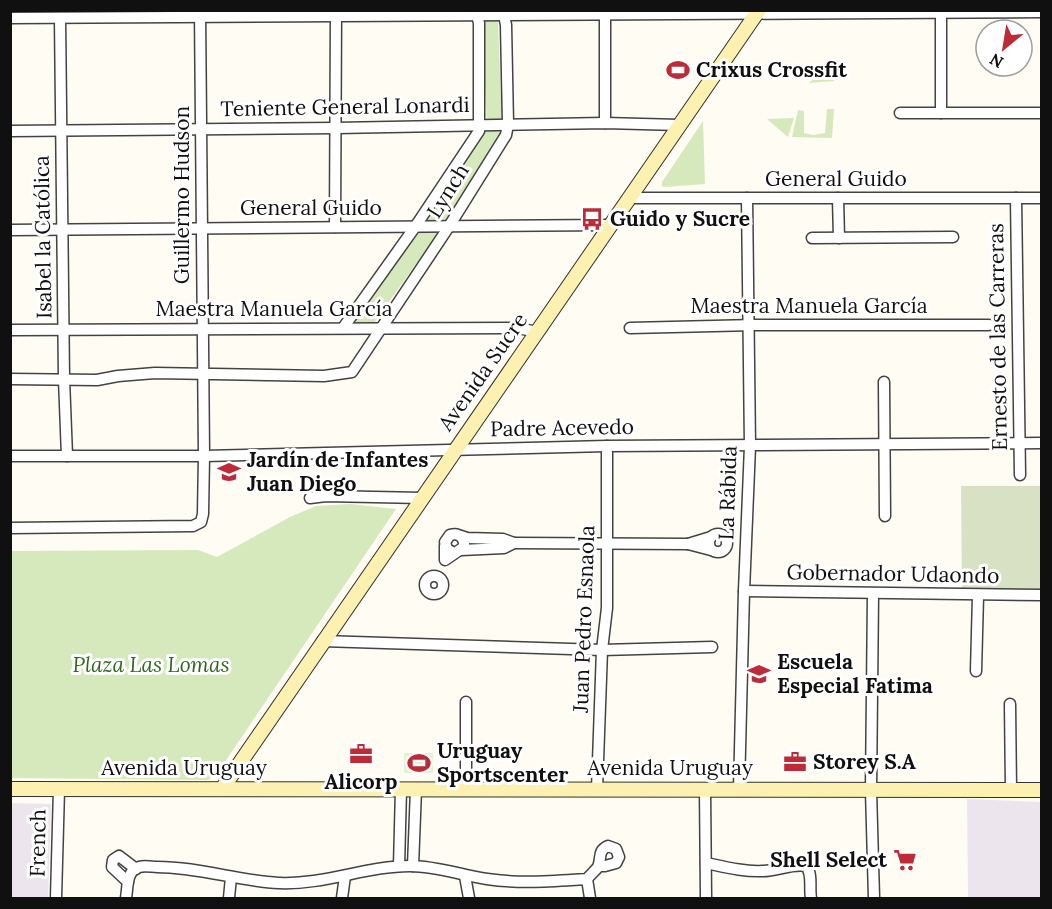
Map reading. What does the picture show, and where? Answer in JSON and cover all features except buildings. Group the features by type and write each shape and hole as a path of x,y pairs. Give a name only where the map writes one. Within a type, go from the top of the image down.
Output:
{"main road":[{"name":"Avenida Sucre","path":"222,789 758,12"},
{"name":"Avenida Uruguay","path":"10,789 1041,790"}],"street":[{"path":"941,11 941,113"},
{"name":"Lynch","path":"203,373 324,376 352,372 503,141 508,124 504,12"},
{"path":"10,18 60,18 78,14 200,13 1041,12"},
{"name":"Guillermo Hudson","path":"10,528 193,526 201,522 204,456 200,13"},
{"path":"335,227 336,13"},
{"name":"Lynch","path":"343,328 476,136 480,124 477,13"},
{"path":"605,14 605,123"},
{"name":"Isabel la Católica","path":"60,18 63,330 67,456"},
{"path":"900,113 1041,113"},
{"name":"Teniente General Lonardi","path":"10,131 336,128 480,124 679,125"},
{"name":"General Guido","path":"630,198 1041,198"},
{"name":"La Rábida","path":"740,789 750,446 747,198"},
{"path":"838,198 839,238"},
{"name":"Ernesto de las Carreras","path":"1016,198 1020,475"},
{"name":"General Guido","path":"10,230 611,225"},
{"path":"812,238 953,237"},
{"name":"Maestra Manuela García","path":"630,328 749,325 989,325"},
{"name":"Maestra Manuela García","path":"10,330 518,328 537,332"},
{"path":"10,380 97,380 154,373 203,373"},
{"path":"884,382 885,516"},
{"name":"Padre Acevedo","path":"10,456 204,456 608,446 1041,443"},
{"name":"Juan Pedro Esnaola","path":"597,789 602,650 607,608 608,446"},
{"path":"310,498 326,496 422,498"},
{"path":"446,562 445,542 450,535 458,534 467,538 503,539 514,543 688,544 721,552 726,548 727,541 720,534 688,544"},
{"path":"446,562 464,543 461,536"},
{"path":"711,537 709,544 711,550"},
{"path":"446,562 504,548 514,543"},
{"name":"Gobernador Udaondo","path":"744,591 978,596 1041,595"},
{"path":"873,594 871,790 874,898"},
{"path":"976,671 978,596"},
{"path":"322,641 602,650 712,647"},
{"path":"466,702 466,789"},
{"path":"1010,704 1011,790"},
{"name":"French","path":"56,898 59,789"},
{"path":"399,866 401,789"},
{"path":"413,866 416,789"},
{"path":"705,789 706,898"},
{"path":"128,882 112,867 113,860 119,856 136,869"},
{"path":"706,863 732,869 764,871 795,865 806,866 811,874 810,898"},
{"path":"126,898 132,871 141,867 202,870 252,881 282,883 345,876 367,870 413,866 520,883 587,879 599,866"},
{"path":"342,898 345,876"},
{"path":"465,876 469,898"},
{"path":"229,898 231,877"},
{"path":"587,879 590,898"}],"shaded area":[{"path":"967,799 1041,802 1041,898 968,898"},
{"path":"11,803 51,804 48,898 11,898"}],"green space":[{"path":"495,11 498,21 502,129 445,223 374,323 351,325 487,126 482,21"},
{"path":"830,64 838,65 834,81 809,83"},
{"path":"827,109 834,109 832,138 792,137 798,110 804,111 804,133 813,135 825,133"},
{"path":"794,118 788,137 767,119"},
{"path":"703,121 705,184 662,186 662,182"},
{"path":"961,486 1041,486 1041,591 962,591"},
{"name":"Plaza Las Lomas","path":"350,504 396,509 216,775 208,780 11,778 11,551 198,550 217,557 290,517 316,506"},
{"name":"Uruguay Sportscenter","path":"404,753 433,753 433,773 404,773"}],"place":[{"name":"Crixus Crossfit","path":"678,70"},
{"name":"Guido y Sucre","path":"592,219"},
{"name":"Jardín de Infantes Juan Diego","path":"229,472"},
{"name":"Escuela Especial Fatima","path":"759,674"},
{"name":"Alicorp","path":"361,754"},
{"name":"Storey S.A","path":"795,762"},
{"name":"Uruguay Sportscenter","path":"419,763"},
{"name":"Shell Select","path":"905,860"}]}
